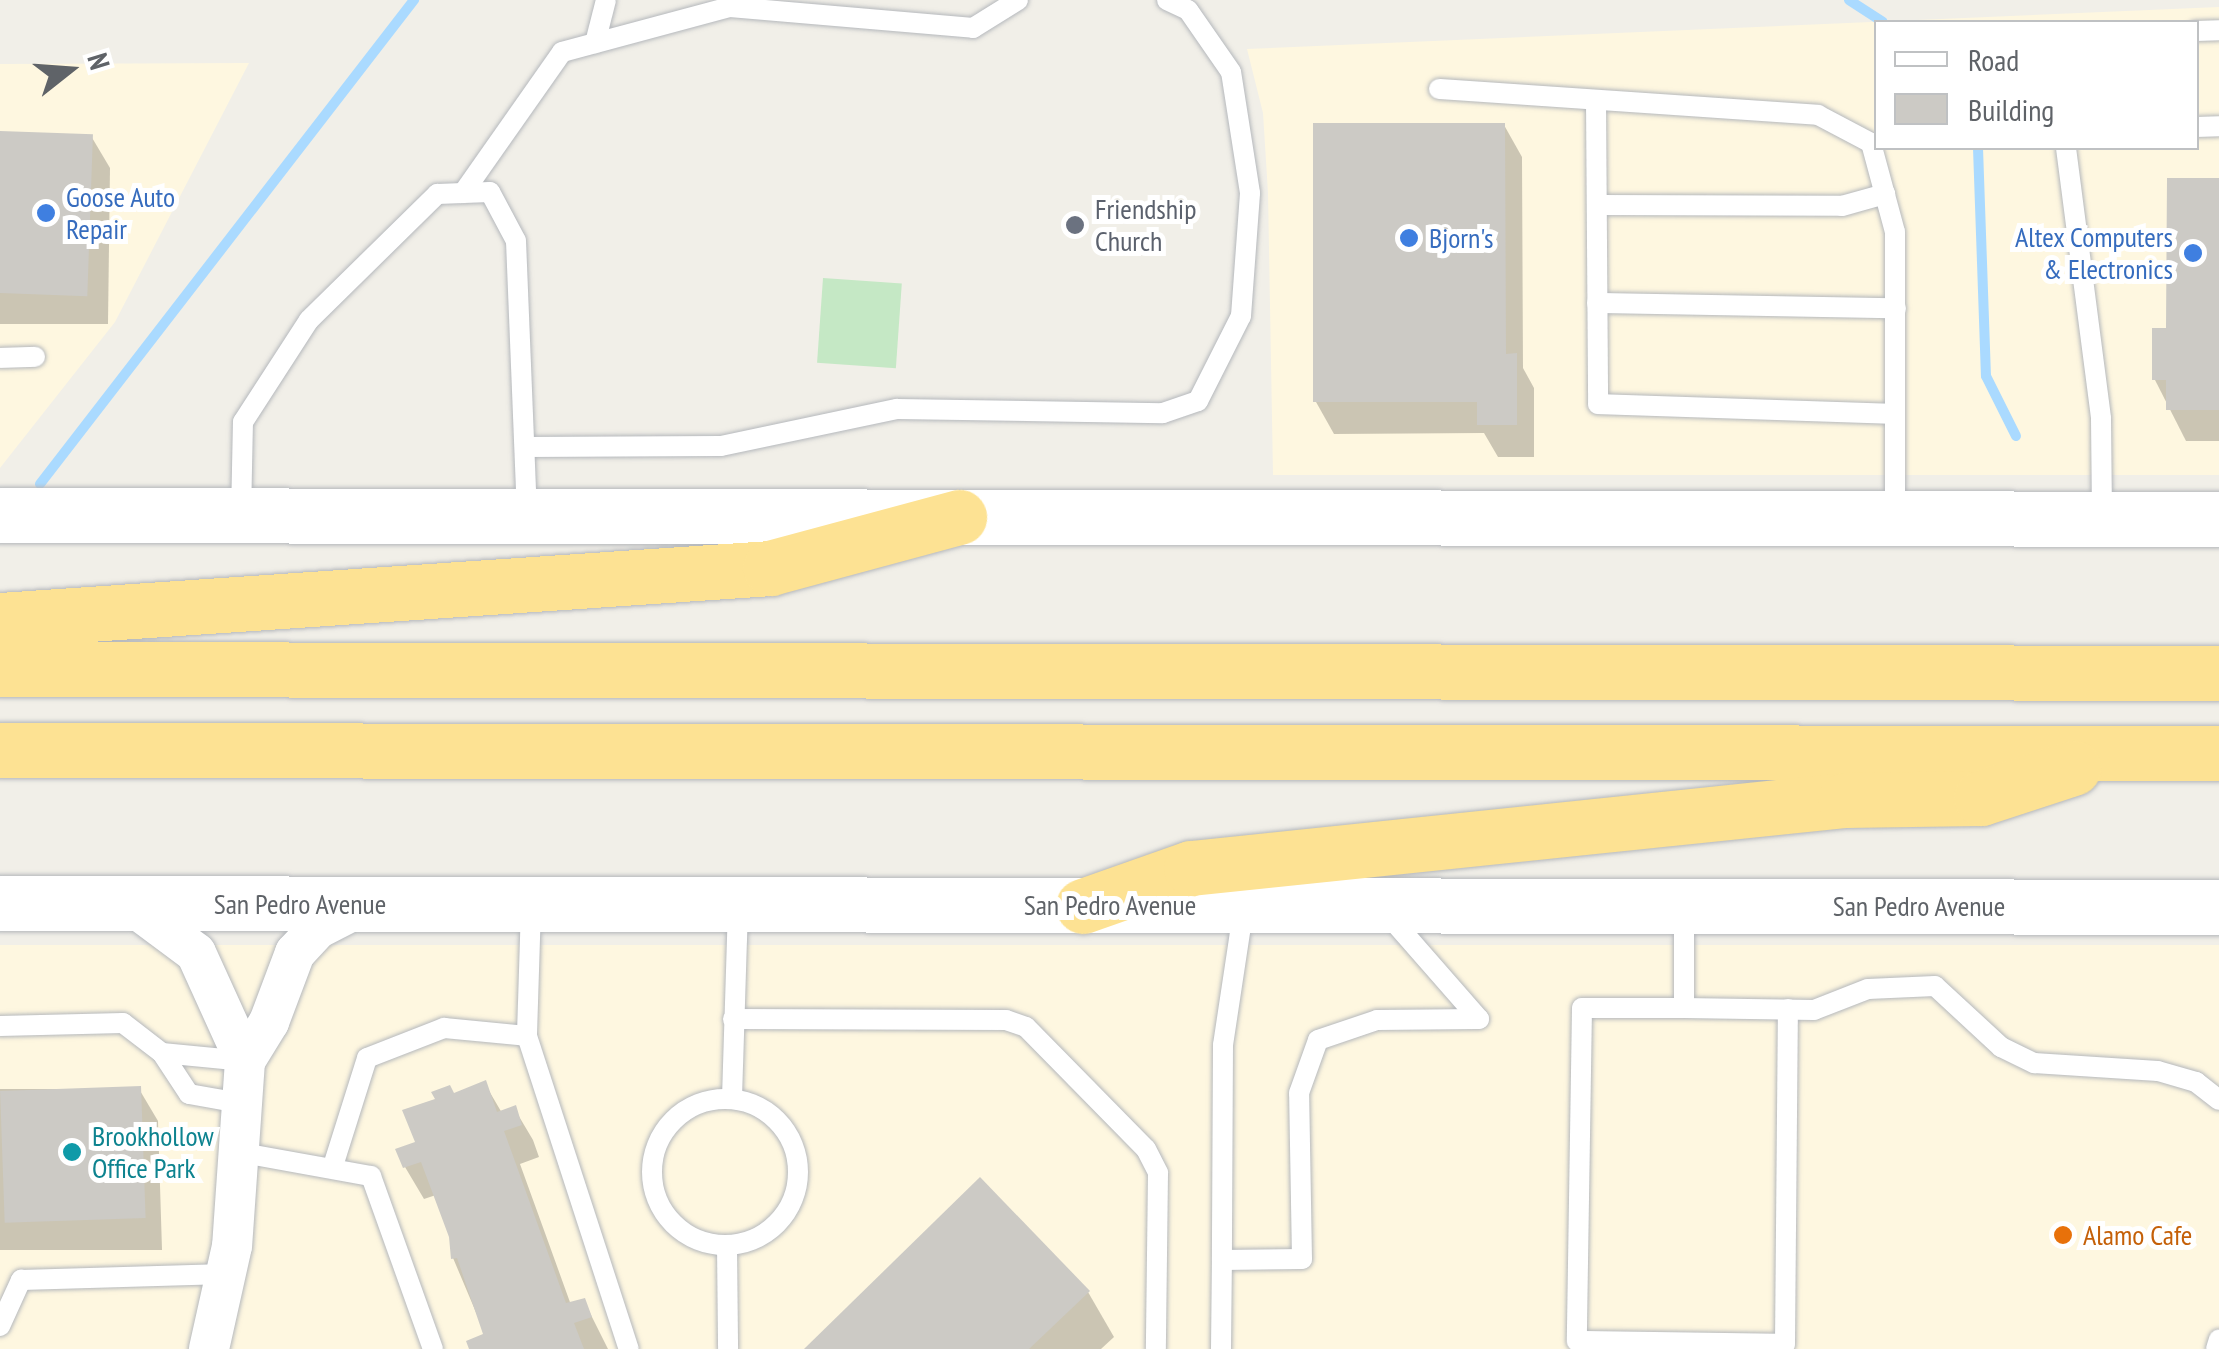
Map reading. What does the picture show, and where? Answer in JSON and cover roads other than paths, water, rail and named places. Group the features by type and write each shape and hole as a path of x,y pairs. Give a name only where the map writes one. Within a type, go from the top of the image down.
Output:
{"highway":[{"path":"0,620 770,568 959,517"},
{"path":"0,669 2219,673"},
{"path":"0,750 2219,754"},
{"path":"1083,906 1191,868 1845,800 1981,798 2118,753"}],"main road":[{"path":"0,515 2219,518"},
{"name":"San Pedro Avenue","path":"0,903 2219,907"}],"street":[{"path":"130,904 196,953 246,1061"},
{"path":"209,1349 226,1274 243,1152 246,1061 299,946 329,921 366,904"}],"lane":[{"path":"595,43 606,0"},
{"path":"464,193 562,52 730,6 972,28 1018,0"},
{"path":"526,447 721,446 897,408 1163,413 1198,401 1241,316 1250,193 1231,72 1188,5 1167,0"},
{"path":"1439,89 1818,115 1872,143 1895,232 1895,518"},
{"path":"1596,100 1598,404 1895,414"},
{"path":"2066,150 2101,419 2102,518"},
{"path":"242,516 243,422 309,320 438,194 490,192 516,242 526,516"},
{"path":"1597,206 1842,206 1884,194"},
{"path":"1597,303 1896,308"},
{"path":"0,358 35,357"},
{"path":"531,905 527,1036 629,1349"},
{"path":"732,1098 738,905"},
{"path":"1222,1349 1223,1045 1244,905"},
{"path":"1222,1260 1302,1259 1299,1094 1318,1040 1377,1020 1479,1019 1380,906"},
{"path":"1684,906 1684,1008"},
{"path":"1788,1009 1785,1344 1683,1346 1577,1341 1582,1008 1684,1008 1788,1009 1814,1010 1868,989 1935,986 2001,1047 2034,1062 2158,1071 2196,1082 2219,1100"},
{"path":"733,1019 1006,1020 1026,1027 1146,1149 1158,1173 1156,1349"},
{"path":"0,1026 123,1023 162,1053 189,1094 246,1104"},
{"path":"334,1166 367,1058 444,1028 527,1036"},
{"path":"162,1053 246,1061"},
{"path":"732,1098 773,1116 797,1154 799,1177 782,1219 765,1234 728,1246 678,1230 654,1190 651,1167 656,1144 678,1116 708,1100 732,1098"},
{"path":"243,1152 372,1176 433,1349"},
{"path":"728,1246 728,1349"},
{"path":"0,1326 21,1280 226,1274"},
{"path":"2216,1349 2219,1339"}],"waterway":[{"path":"40,484 414,0"},
{"path":"1849,0 1880,20"},
{"path":"1978,150 1986,376 2016,436"}],"place":[{"name":"Goose Auto Repair","path":"46,213"},
{"name":"Friendship Church","path":"1075,225"},
{"name":"Bjorn's","path":"1409,238"},
{"name":"Altex Computers & Electronics","path":"2193,253"},
{"name":"Brookhollow Office Park","path":"72,1152"},
{"name":"Alamo Cafe","path":"2063,1235"}]}
